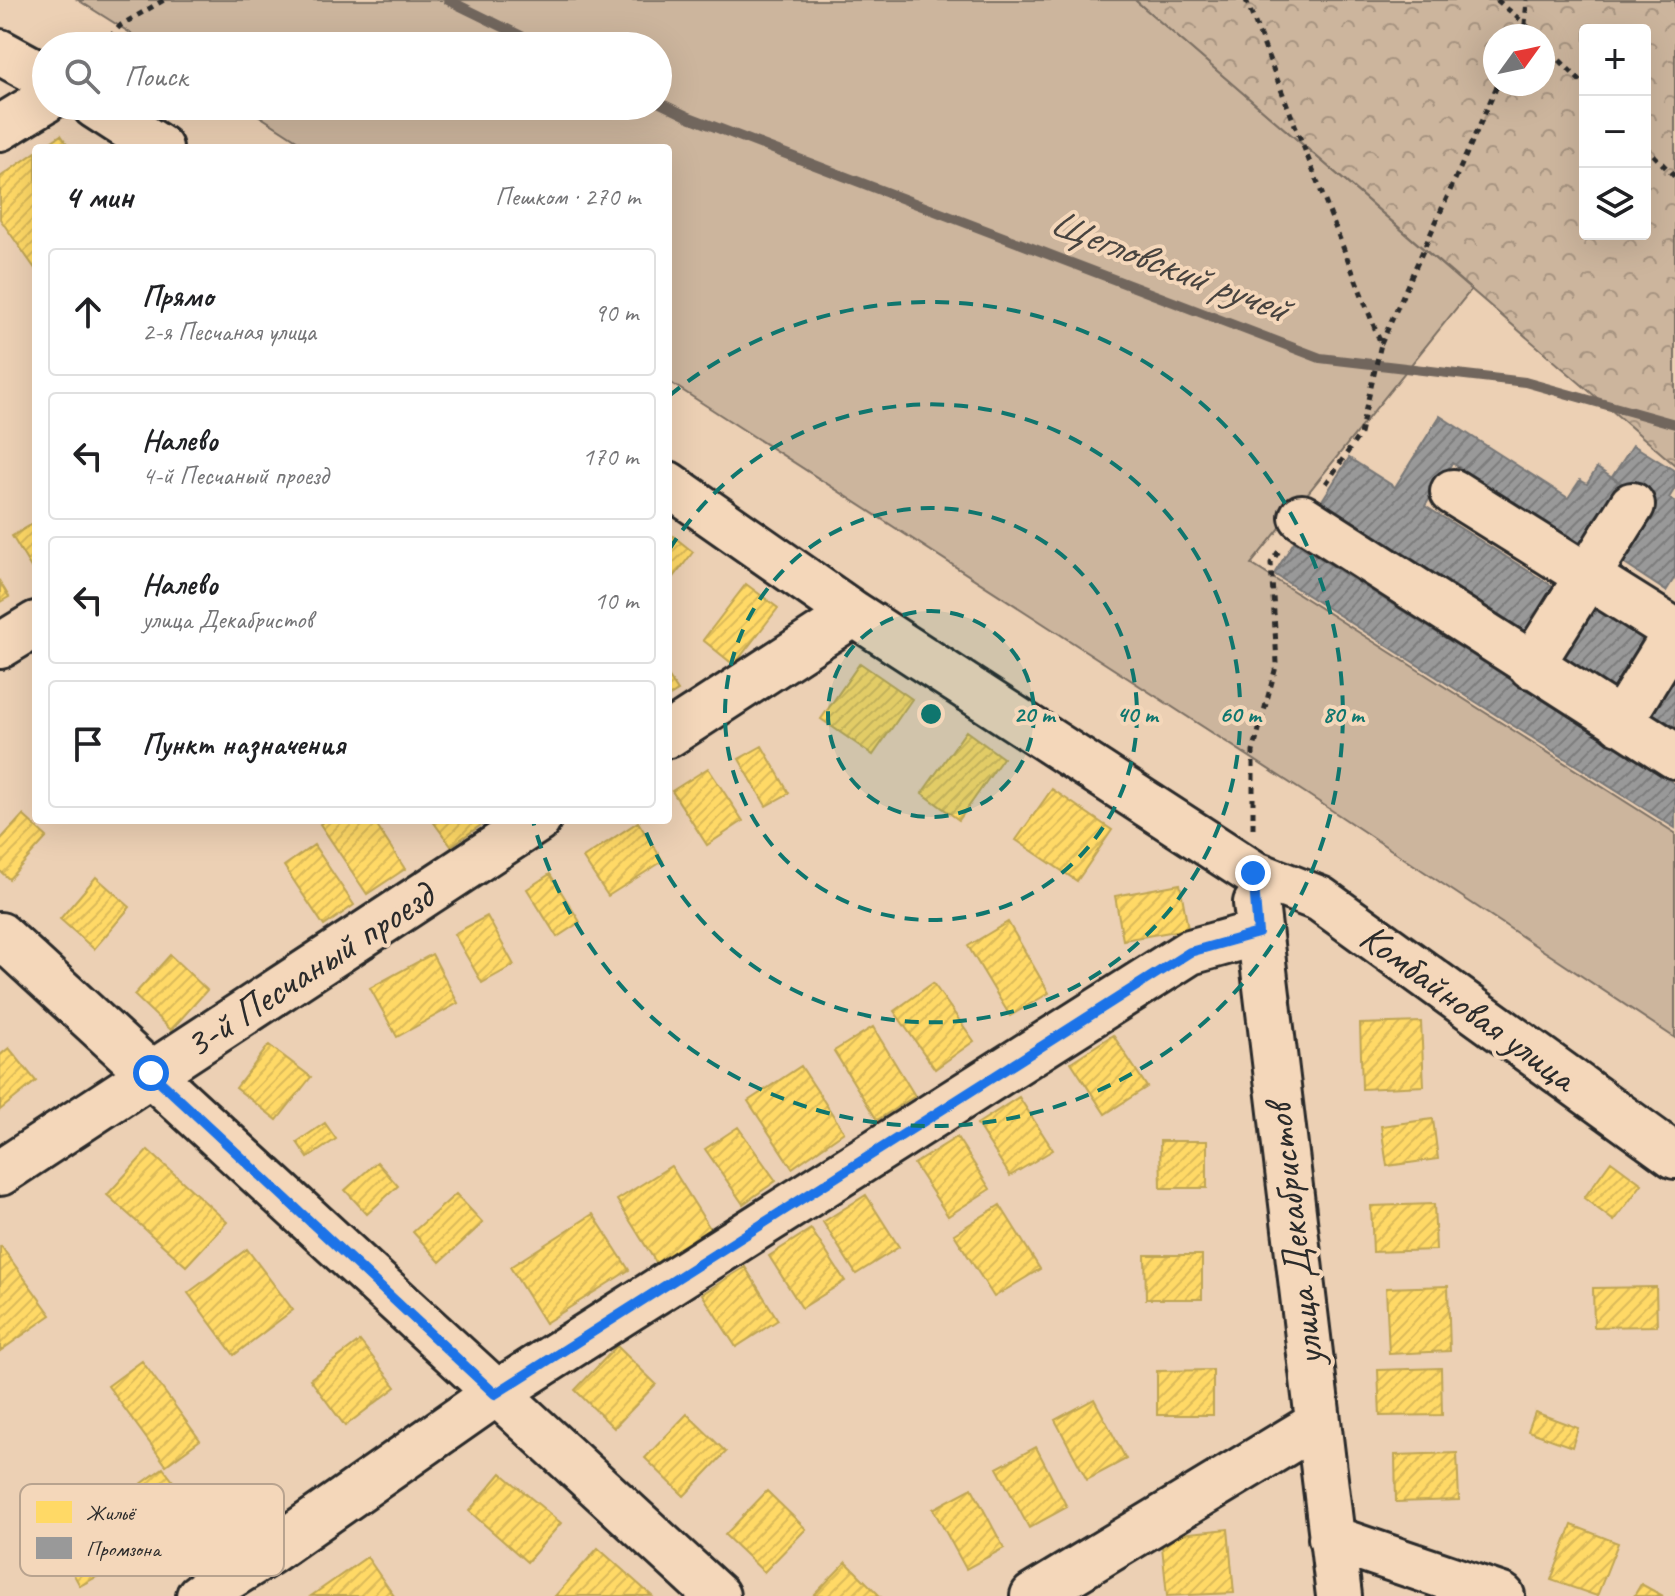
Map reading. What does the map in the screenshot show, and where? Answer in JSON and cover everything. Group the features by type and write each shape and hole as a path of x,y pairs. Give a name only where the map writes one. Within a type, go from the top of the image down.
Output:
{"street":[{"path":"0,52 32,69"},
{"path":"0,128 32,109"},
{"path":"117,120 154,144"},
{"name":"Комбайновая улица","path":"672,487 854,614 1253,873 1320,899 1675,1156"},
{"path":"1453,492 1675,632 1620,722"},
{"path":"1531,666 1632,505"},
{"path":"1302,517 1675,756"},
{"path":"672,732 854,614"},
{"path":"0,646 32,626"},
{"name":"3-й Песчаный проезд","path":"0,1173 532,824"},
{"name":"улица Декабристов","path":"1253,873 1339,1596"},
{"path":"284,1542 495,1394 1190,952 1258,933"},
{"path":"0,935 717,1596"},
{"path":"1033,1596 1317,1424"},
{"path":"1331,1538 1502,1596"},
{"path":"199,1596 231,1576"}],"path":[{"path":"114,32 164,0"},
{"path":"1246,0 1380,346"},
{"path":"1497,0 1525,24"},
{"path":"1525,24 1527,0"},
{"path":"1555,55 1579,80"},
{"path":"1253,873 1253,752 1277,663 1271,563 1360,434 1380,346 1493,96"},
{"path":"1651,152 1675,177"}],"green space":[{"path":"78,0 1135,0 1471,290 1251,564 1675,833 1675,1038 1307,794 672,384 672,144 303,144 266,120 672,120 672,32 129,32"},
{"path":"1135,0 1675,0 1675,465"}],"building: Жильё":[{"path":"61,135 67,144 48,144"},
{"path":"32,155 32,264 0,219 0,177"},
{"path":"32,524 32,569 12,536"},
{"path":"672,535 693,552 672,580"},
{"path":"0,582 9,597 0,602"},
{"path":"746,584 778,608 734,665 703,640"},
{"path":"860,663 912,699 873,755 821,719"},
{"path":"966,731 1003,758 959,820 922,793"},
{"path":"762,746 789,793 766,806 739,759"},
{"path":"708,768 743,821 707,845 672,791"},
{"path":"1052,789 1112,830 1077,881 1016,840"},
{"path":"23,815 47,837 9,879 0,871 0,840"},
{"path":"320,824 376,824 405,869 367,894"},
{"path":"435,824 482,824 451,846"},
{"path":"639,824 663,861 608,896 583,858"},
{"path":"314,845 354,905 324,926 284,866"},
{"path":"550,874 580,922 557,937 527,889"},
{"path":"96,877 130,907 94,949 60,919"},
{"path":"1180,884 1188,929 1123,940 1115,896"},
{"path":"487,916 514,965 482,983 454,934"},
{"path":"1008,922 1049,993 1010,1016 968,946"},
{"path":"432,954 458,1003 397,1037 370,988"},
{"path":"170,955 207,990 171,1030 134,995"},
{"path":"933,983 974,1041 935,1069 894,1011"},
{"path":"1421,1022 1424,1086 1362,1089 1360,1024"},
{"path":"873,1027 915,1096 877,1120 834,1051"},
{"path":"1113,1035 1147,1087 1105,1114 1071,1062"},
{"path":"269,1045 311,1077 277,1120 236,1088"},
{"path":"9,1048 36,1081 0,1110 0,1055"},
{"path":"801,1066 844,1132 792,1168 748,1101"},
{"path":"1019,1097 1053,1150 1010,1176 977,1124"},
{"path":"1433,1119 1438,1159 1387,1166 1381,1126"},
{"path":"325,1123 336,1139 308,1158 297,1142"},
{"path":"738,1127 776,1181 743,1204 705,1149"},
{"path":"957,1137 990,1189 948,1216 914,1164"},
{"path":"1160,1141 1207,1141 1207,1188 1161,1188"},
{"path":"148,1150 227,1222 186,1266 107,1195"},
{"path":"1611,1161 1642,1184 1614,1221 1584,1198"},
{"path":"377,1162 398,1186 367,1214 345,1190"},
{"path":"671,1166 711,1230 657,1264 617,1200"},
{"path":"456,1194 483,1223 440,1262 413,1232"},
{"path":"866,1195 899,1247 856,1274 823,1222"},
{"path":"1434,1204 1436,1250 1373,1252 1371,1206"},
{"path":"1000,1205 1040,1269 994,1297 954,1234"},
{"path":"593,1214 629,1270 545,1323 510,1267"},
{"path":"811,1229 845,1281 802,1308 769,1256"},
{"path":"0,1247 51,1315 0,1351"},
{"path":"247,1249 293,1310 234,1355 188,1293"},
{"path":"1145,1255 1202,1255 1202,1299 1146,1299"},
{"path":"745,1267 778,1320 736,1347 702,1294"},
{"path":"1448,1286 1450,1351 1389,1354 1386,1288"},
{"path":"1656,1287 1657,1326 1594,1327 1593,1288"},
{"path":"360,1341 396,1387 345,1426 310,1379"},
{"path":"617,1346 656,1384 614,1428 575,1390"},
{"path":"142,1361 200,1440 166,1465 108,1386"},
{"path":"1441,1368 1442,1415 1380,1416 1378,1370"},
{"path":"1213,1370 1213,1415 1157,1415 1157,1371"},
{"path":"1094,1399 1126,1459 1087,1480 1055,1420"},
{"path":"1535,1412 1578,1428 1572,1447 1528,1431"},
{"path":"687,1414 726,1452 684,1496 645,1458"},
{"path":"1036,1447 1067,1507 1029,1528 997,1468"},
{"path":"1457,1453 1459,1500 1396,1502 1395,1455"},
{"path":"163,1468 175,1484 141,1484"},
{"path":"501,1473 561,1523 527,1562 469,1511"},
{"path":"972,1488 1004,1548 966,1569 933,1509"},
{"path":"767,1491 806,1529 764,1572 725,1535"},
{"path":"1572,1525 1618,1543 1597,1596 1551,1580"},
{"path":"1228,1529 1234,1593 1167,1596 1161,1536"},
{"path":"598,1548 652,1596 555,1596"},
{"path":"367,1557 394,1596 311,1596"},
{"path":"846,1562 880,1596 813,1596"},
{"path":"75,1576 98,1576 80,1586"},
{"path":"1641,1584 1663,1596 1634,1596"}],"building: Промзона":[{"path":"1440,416 1568,498 1580,480 1587,484 1597,468 1626,487 1609,501 1581,545 1452,463 1425,506 1560,591 1527,644 1316,510 1349,458 1395,487"},
{"path":"1633,445 1675,471 1675,488 1669,498 1675,502 1675,577 1666,591 1617,559 1652,502 1612,477"},
{"path":"1294,542 1675,784 1675,828 1274,574"},
{"path":"1593,601 1653,638 1611,703 1552,666"},
{"path":"1675,658 1675,730 1643,710"}],"waterway":[{"name":"Щегловский ручей","path":"448,0 513,32"},
{"name":"Щегловский ручей","path":"672,109 1320,358 1525,382 1675,424"}],"route":[{"path":"151,1073 495,1394 1190,952 1258,933 1253,873"}]}
